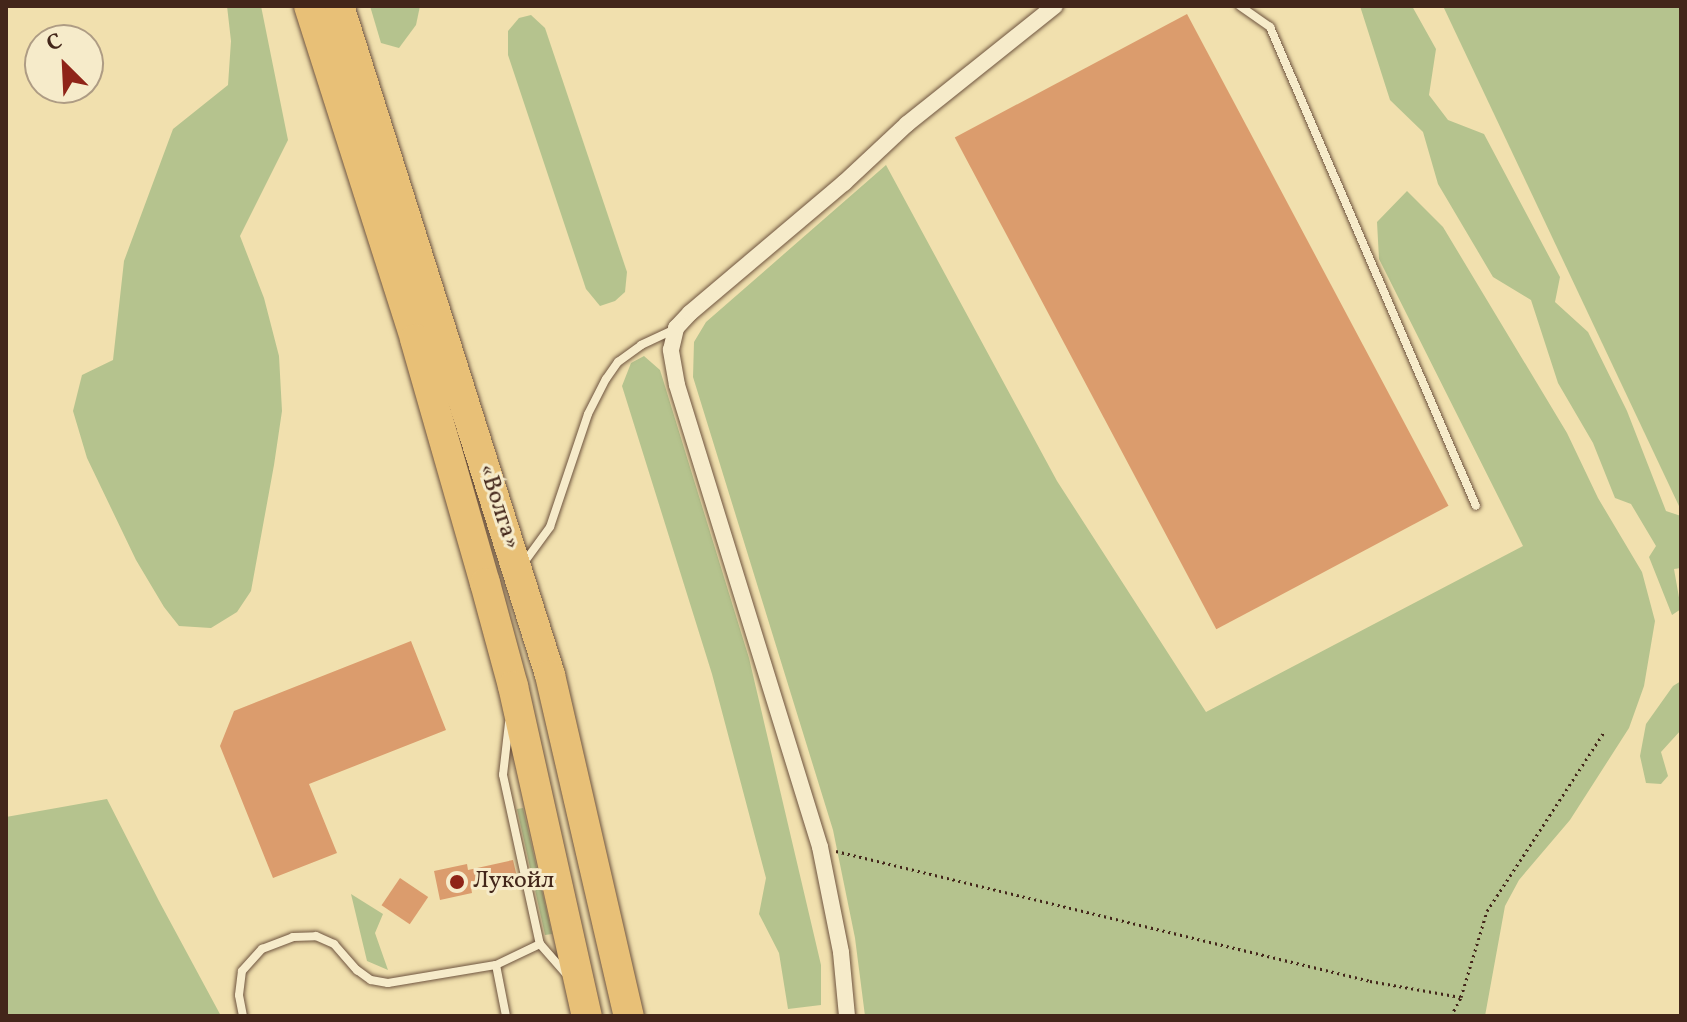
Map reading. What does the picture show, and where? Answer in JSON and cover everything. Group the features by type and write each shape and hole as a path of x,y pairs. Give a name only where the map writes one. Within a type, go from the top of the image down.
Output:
{"highway":[{"name":"«Волга»","path":"309,6 415,339 513,686 585,1005"},
{"name":"«Волга»","path":"339,6 550,675 581,796 629,1016"}],"street":[{"path":"847,1016 841,952 820,847 677,385 671,350 676,328 690,313 844,183 907,124 1055,6"}],"lane":[{"path":"1240,6 1270,27 1476,506"},
{"path":"518,571 550,527 588,414 606,379 618,362 641,345 676,328"},
{"path":"513,686 503,775 540,944 585,1005"},
{"path":"243,1016 239,995 242,971 262,949 293,937 316,936 334,944 357,970 371,980 388,983 496,965 540,944"},
{"path":"496,965 506,1016"}],"path":[{"path":"1451,1016 1461,997 1487,911 1604,732"},
{"path":"820,847 1370,981 1461,997"}],"green space":[{"path":"227,6 261,6 288,140 240,236 264,298 279,356 282,411 251,591 237,612 211,628 179,626 164,607 136,560 87,458 73,411 82,375 113,360 124,261 173,129 228,85 231,41"},
{"path":"370,6 420,6 416,25 399,48 381,43"},
{"path":"1360,6 1412,6 1436,49 1429,95 1448,120 1484,134 1560,277 1555,302 1588,332 1627,411 1666,511 1681,516 1681,568 1674,569 1681,609 1672,615 1649,557 1656,546 1631,504 1615,498 1593,443 1558,383 1531,300 1493,277 1438,184 1423,132 1390,100"},
{"path":"1443,6 1681,6 1681,506 1679,506"},
{"path":"531,15 545,28 627,272 625,292 615,301 600,306 586,289 508,55 508,31 519,18"},
{"path":"886,165 1057,481 1206,712 1523,546 1379,259 1377,222 1407,191 1443,227 1567,433 1598,498 1642,572 1655,621 1644,686 1629,728 1570,820 1519,880 1505,906 1485,1016 865,1016 855,938 833,830 693,377 694,342 706,322"},
{"path":"644,356 660,370 749,658 821,965 821,1005 788,1009 779,953 759,914 766,878 712,674 622,386 631,363"},
{"path":"1681,681 1681,730 1661,752 1668,776 1661,784 1646,783 1640,756 1646,724 1673,686"},
{"path":"107,799 221,1016 6,1016 6,817"},
{"path":"523,808 552,934 545,935 517,809"},
{"path":"351,894 383,914 375,933 388,970 367,961"}],"building":[{"path":"1187,14 1448,506 1216,629 955,137"},
{"path":"411,641 446,730 309,784 337,853 273,878 220,746 234,711"},
{"path":"513,860 517,877 471,887 472,893 440,900 434,871 467,864 468,870"},
{"path":"400,878 428,897 410,924 382,905"}],"place":[{"name":"Лукойл","path":"457,882"}]}
